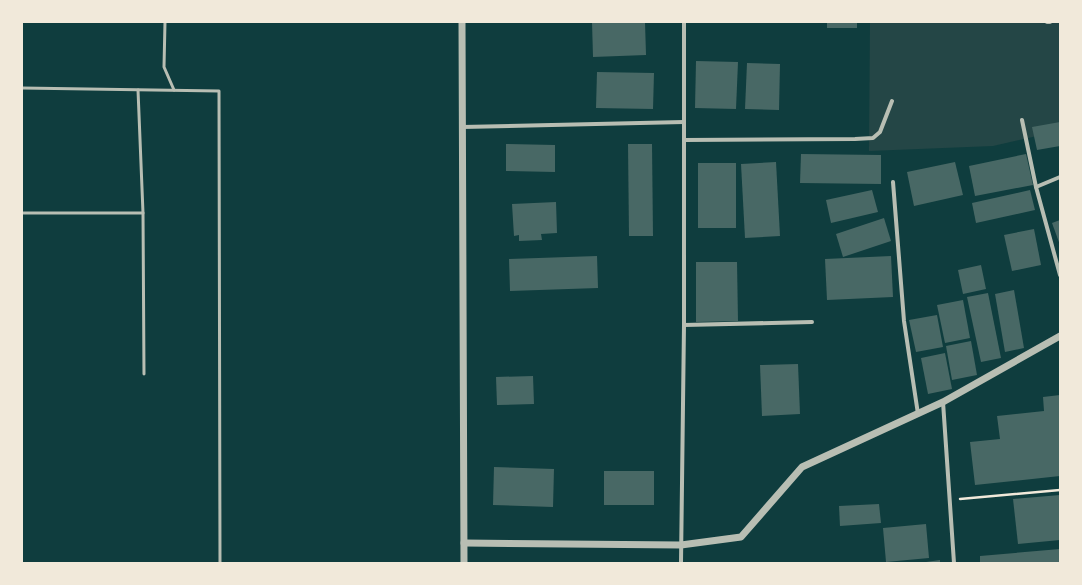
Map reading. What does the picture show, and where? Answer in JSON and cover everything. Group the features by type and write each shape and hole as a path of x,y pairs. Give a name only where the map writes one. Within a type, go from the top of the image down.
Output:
{"street":[{"path":"462,22 464,563"},
{"path":"681,563 684,325 684,22"},
{"path":"684,140 874,138 880,132 892,101"},
{"path":"1022,120 1036,187 1060,275"},
{"path":"462,127 684,122"},
{"path":"1036,187 1060,177"},
{"path":"893,182 904,322 918,414"},
{"path":"684,325 812,322"},
{"path":"464,543 681,545 741,537 802,467 943,402 1060,336"},
{"path":"943,402 954,563"}],"lane":[{"path":"166,22 164,67 174,90"},
{"path":"22,88 219,91 220,563"},
{"path":"138,90 143,213 144,374"},
{"path":"22,213 143,213"}],"path":[{"path":"950,500 1060,490"}],"shaded area":[{"path":"870,22 1060,22 1060,127 1055,132 993,146 869,151"}],"building":[{"path":"592,22 645,22 646,55 593,57"},
{"path":"827,22 857,22 857,28 827,28"},
{"path":"696,61 738,62 736,109 695,108"},
{"path":"747,63 780,64 779,110 745,109"},
{"path":"597,72 654,73 653,109 596,108"},
{"path":"1060,122 1060,146 1037,150 1032,127"},
{"path":"506,144 555,145 555,172 506,171"},
{"path":"628,144 652,144 653,236 629,236"},
{"path":"801,154 881,155 881,184 800,183"},
{"path":"1026,154 1033,185 975,196 969,166"},
{"path":"776,162 780,236 745,238 741,164"},
{"path":"955,162 963,195 914,206 907,172"},
{"path":"698,163 736,163 736,228 698,228"},
{"path":"872,190 878,212 831,223 826,200"},
{"path":"1030,190 1035,210 976,223 972,203"},
{"path":"556,202 557,233 541,234 542,240 519,241 519,235 514,236 512,204"},
{"path":"884,218 891,241 843,257 836,234"},
{"path":"1060,220 1060,245 1052,223"},
{"path":"1034,229 1041,265 1012,271 1004,235"},
{"path":"597,256 598,288 510,291 509,259"},
{"path":"891,256 893,297 827,300 825,259"},
{"path":"696,262 737,262 738,321 696,322"},
{"path":"981,265 986,289 963,294 958,270"},
{"path":"1014,290 1024,348 1005,352 995,294"},
{"path":"988,293 1001,358 981,362 967,297"},
{"path":"963,300 970,338 945,343 937,305"},
{"path":"937,315 943,347 916,352 909,320"},
{"path":"971,341 977,375 952,380 946,346"},
{"path":"945,353 952,389 928,394 921,358"},
{"path":"798,364 800,414 762,416 760,365"},
{"path":"533,376 534,404 497,405 496,377"},
{"path":"1060,395 1060,476 975,485 970,442 1000,439 997,416 1044,411 1043,397"},
{"path":"494,467 554,469 553,507 493,505"},
{"path":"604,471 654,471 654,505 604,505"},
{"path":"1060,495 1060,540 1018,544 1013,499"},
{"path":"879,504 881,523 840,526 839,506"},
{"path":"926,524 929,558 886,562 883,528"},
{"path":"1060,549 1060,563 980,563 980,556"},
{"path":"940,560 940,563 926,563 926,562"}]}
